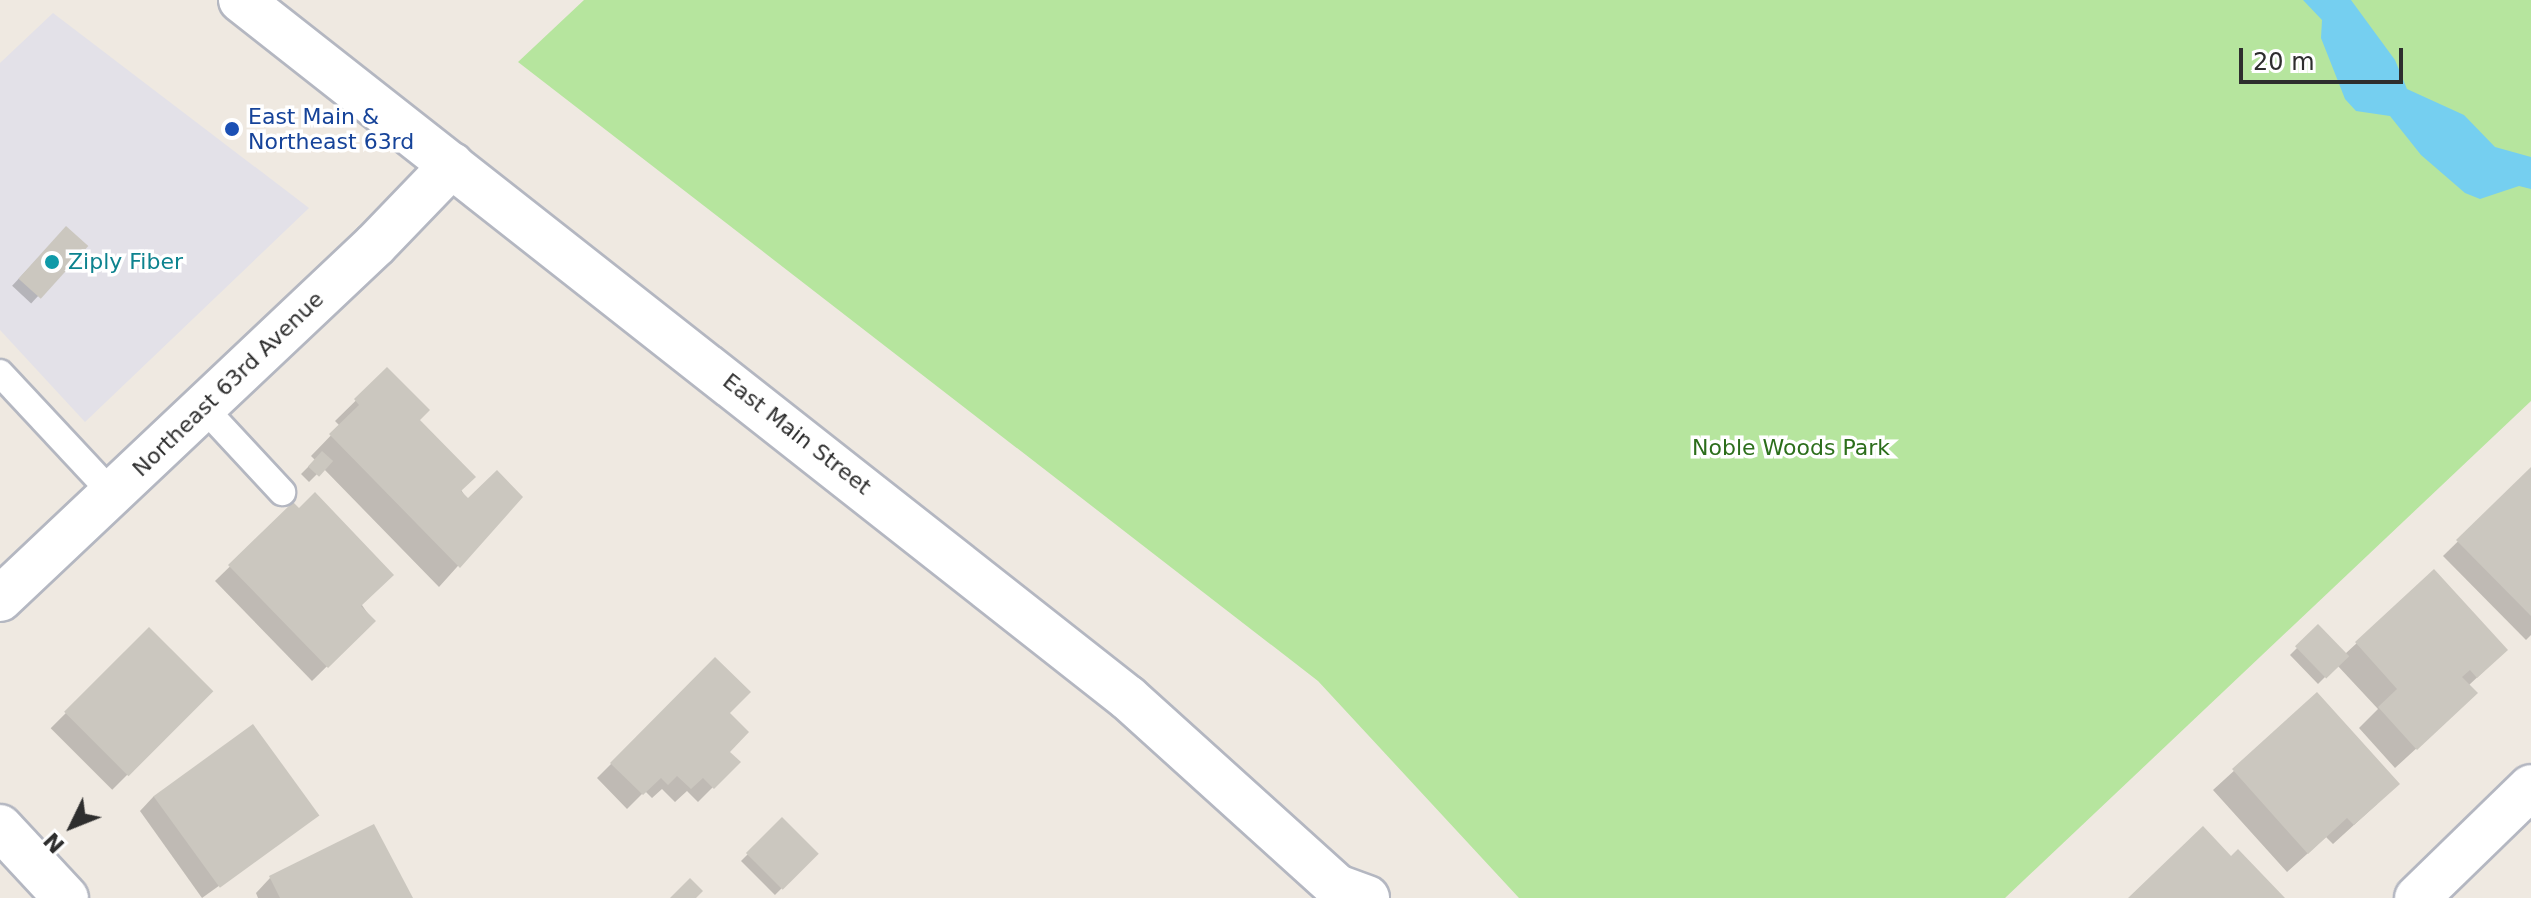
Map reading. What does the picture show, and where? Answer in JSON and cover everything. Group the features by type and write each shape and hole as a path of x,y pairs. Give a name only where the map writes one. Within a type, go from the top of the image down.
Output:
{"main road":[{"name":"East Main Street","path":"241,0 1116,688 1348,894"},
{"name":"Northeast 63rd Avenue","path":"0,599 204,408 452,165"},
{"path":"2417,898 2531,787"},
{"path":"0,827 66,898"}],"lane":[{"path":"0,373 113,494"},
{"path":"204,408 282,492"}],"shaded area":[{"path":"53,13 309,208 85,422 0,330 0,63"}],"green space":[{"name":"Noble Woods Park","path":"584,0 2531,0 2531,401 2005,898 1519,898 1318,681 518,62"}],"water":[{"path":"2303,0 2351,0 2395,60 2407,89 2464,115 2495,147 2531,157 2531,189 2519,186 2480,199 2465,193 2421,155 2390,116 2356,111 2345,99 2321,38 2322,20"}],"building":[{"name":"Ziply Fiber","path":"66,226 88,246 41,299 18,279"},
{"path":"387,367 430,410 420,420 476,477 461,491 468,498 497,470 523,497 460,568 329,434 359,405 354,399"},
{"path":"322,451 333,461 319,477 308,467"},
{"path":"2531,467 2531,616 2456,540"},
{"path":"315,492 394,575 361,606 376,621 328,668 228,565 293,502 299,508"},
{"path":"2434,569 2508,650 2477,678 2470,670 2462,677 2478,693 2417,750 2378,707 2397,689 2355,642"},
{"path":"2318,624 2349,656 2326,679 2295,646"},
{"path":"149,627 213,691 128,776 64,712"},
{"path":"715,657 751,692 730,713 749,732 730,752 741,762 714,789 703,778 691,789 677,776 668,785 661,778 643,795 610,763"},
{"path":"2317,692 2400,784 2354,825 2347,818 2308,854 2232,769"},
{"path":"253,724 319,815 220,888 153,796"},
{"path":"782,817 819,854 783,890 746,853"},
{"path":"374,824 413,898 280,898 269,876"},
{"path":"2203,826 2231,856 2238,849 2285,898 2128,898"},
{"path":"690,878 703,891 696,898 670,898"}],"place":[{"name":"East Main & Northeast 63rd","path":"232,129"},
{"name":"Ziply Fiber","path":"52,262"}]}
